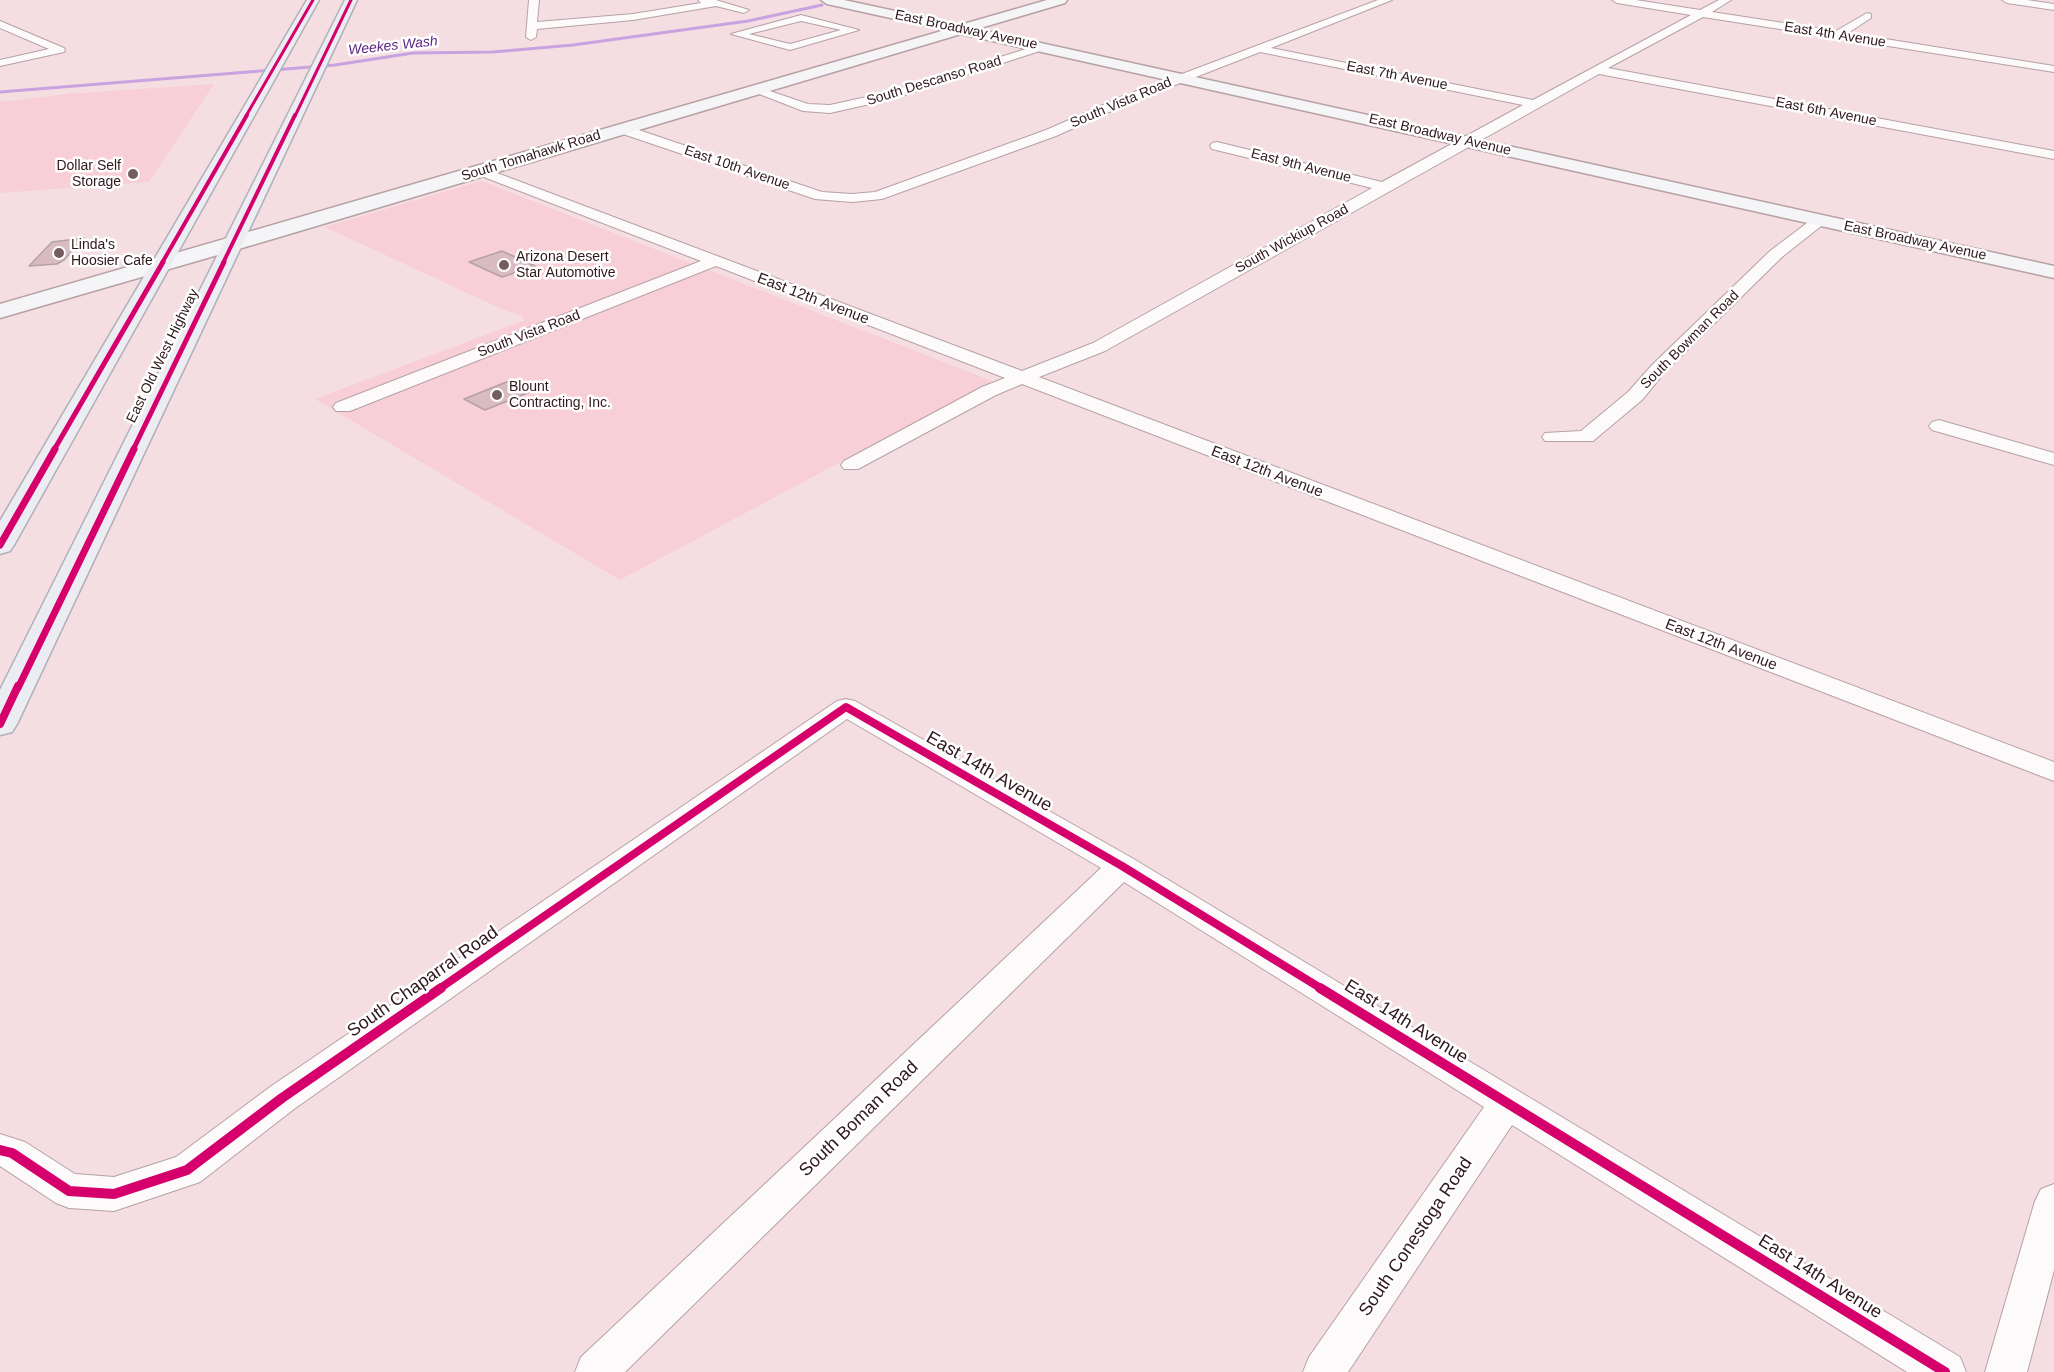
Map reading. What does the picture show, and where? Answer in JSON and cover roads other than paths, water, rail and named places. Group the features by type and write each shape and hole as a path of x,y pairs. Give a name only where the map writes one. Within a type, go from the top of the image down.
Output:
{"main road":[{"path":"0,545 313,0"},
{"name":"East Old West Highway","path":"0,724 351,0"},
{"name":"South Tomahawk Road","path":"0,311 231,246 1061,0"},
{"name":"East Broadway Avenue","path":"832,1 2054,272"},
{"path":"299,25 340,22"}],"street":[{"path":"534,0 532,31 716,3"},
{"path":"703,0 744,10"},
{"name":"South Vista Road","path":"852,198 877,196 1051,134 1125,100 1387,0"},
{"name":"East 4th Avenue","path":"1617,0 2054,69"},
{"name":"South Wickiup Road","path":"851,465 989,391 1099,347 1466,141 1726,0"},
{"path":"2007,0 2054,7"},
{"path":"828,23 854,30 790,47 736,34 801,18 828,23 875,11"},
{"path":"1838,35 1867,16"},
{"path":"0,24 60,50 0,63"},
{"name":"South Descanso Road","path":"755,90 818,110 860,104 1042,47"},
{"name":"East 7th Avenue","path":"1260,49 1535,104"},
{"name":"East 6th Avenue","path":"1598,70 2054,155"},
{"name":"East 10th Avenue","path":"622,129 820,196 852,198"},
{"name":"East 9th Avenue","path":"1217,146 1385,187"},
{"name":"East 12th Avenue","path":"481,171 2054,772"},
{"name":"South Bowman Road","path":"1552,437 1587,437 1635,396 1658,369 1776,254 1820,220"},
{"name":"South Vista Road","path":"343,407 715,261"},
{"path":"1939,426 2054,459"},
{"name":"East 14th Avenue","path":"846,707 1122,866 1945,1372"},
{"name":"South Chaparral Road","path":"0,1150 12,1153 69,1191 114,1194 187,1170 291,1091 846,707"},
{"name":"South Boman Road","path":"597,1372 1122,866"},
{"name":"South Conestoga Road","path":"1324,1372 1508,1102"},
{"path":"2006,1372 2054,1201"}],"waterway":[{"name":"Weekes Wash","path":"0,92 335,65 413,53 493,52 573,45 748,21 822,5"}],"place":[{"name":"Dollar Self Storage","path":"133,174"},
{"name":"Linda's Hoosier Cafe","path":"59,253"},
{"name":"Arizona Desert Star Automotive","path":"504,265"},
{"name":"Blount Contracting, Inc.","path":"497,395"}]}
